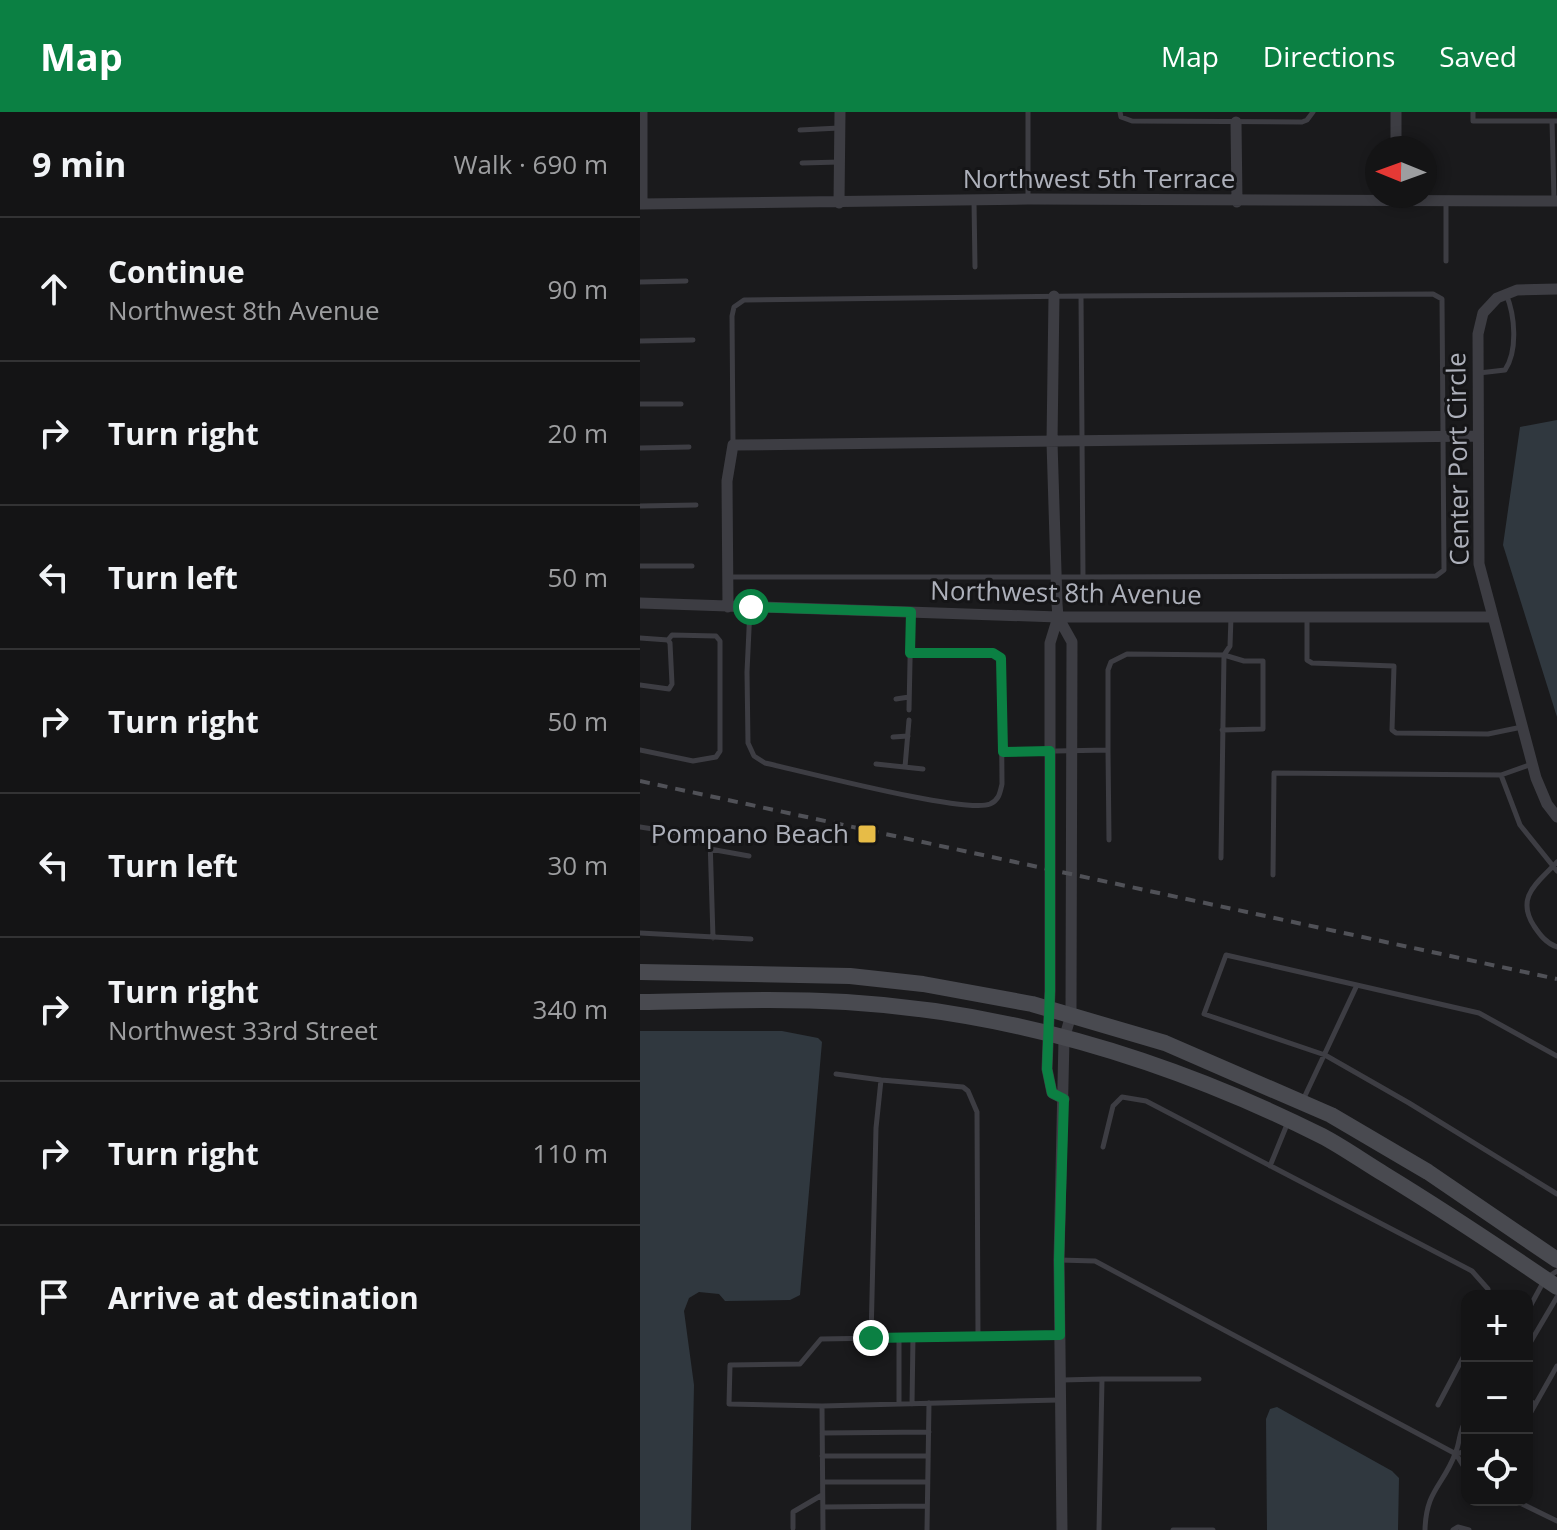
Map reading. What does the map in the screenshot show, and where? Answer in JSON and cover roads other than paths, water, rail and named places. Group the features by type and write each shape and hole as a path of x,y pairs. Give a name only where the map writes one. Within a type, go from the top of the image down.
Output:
{"street":[{"path":"641,204 642,112"},
{"path":"839,203 840,112"},
{"path":"1396,112 1396,136"},
{"path":"1236,122 1237,202"},
{"name":"Northwest 5th Terrace","path":"641,204 1365,199"},
{"name":"Northwest 5th Terrace","path":"1437,200 1555,201"},
{"path":"1506,294 1517,290 1557,289"},
{"name":"Center Port Circle","path":"1506,294 1497,298 1483,313 1478,334 1479,564 1532,764 1547,804 1557,817"},
{"path":"1054,296 1052,442 1058,617 1050,643 1050,1010 1056,1037"},
{"path":"728,607 727,481 733,445 1478,436"},
{"name":"Northwest 8th Avenue","path":"640,603 1058,617 1492,617"},
{"path":"1058,617 1072,642 1071,1015 1056,1037 1047,1069 1052,1093 1064,1099 1059,1260 1062,1530"},
{"path":"640,972 850,976 976,992 1071,1015 1165,1043 1331,1115 1428,1172 1557,1260"},
{"path":"640,1002 847,1002 921,1010 1056,1037 1172,1070 1324,1137 1553,1279"}],"lane":[{"path":"1028,112 1028,199"},
{"path":"1120,112 1121,117 1132,121 1236,122 1302,122 1313,112"},
{"path":"1473,112 1473,121 1554,121 1555,201"},
{"path":"800,130 840,128"},
{"path":"802,163 840,162"},
{"path":"1446,200 1446,261"},
{"path":"974,201 975,267"},
{"path":"640,282 686,281"},
{"path":"728,577 1436,576 1444,570 1442,299 1433,294 744,300 734,307 732,316 733,445"},
{"path":"1478,373 1505,370 1511,361 1513,315 1506,294"},
{"path":"1081,296 1083,577"},
{"path":"640,341 693,340"},
{"path":"640,404 681,404"},
{"path":"640,448 689,447"},
{"path":"640,506 696,505"},
{"path":"640,566 692,566"},
{"path":"751,607 747,672 748,743 754,756 765,763 934,800 976,807 993,803 999,796 1003,752 1001,658 993,653 910,653"},
{"path":"909,710 911,612"},
{"path":"1221,858 1224,655 1230,646 1231,617"},
{"path":"1307,617 1307,660 1312,663 1394,666 1392,730 1396,733 1488,734 1523,727"},
{"path":"640,750 693,761 716,757 720,751 720,641 709,634 672,635 668,640"},
{"path":"640,638 668,640"},
{"path":"640,685 669,689 672,684 668,640"},
{"path":"1109,840 1108,670 1116,657 1127,654 1224,655 1244,661 1263,661 1263,729 1222,730"},
{"path":"896,699 909,697"},
{"path":"905,767 909,720"},
{"path":"893,737 908,736"},
{"path":"1003,752 1108,750"},
{"path":"876,764 923,769"},
{"path":"1273,875 1274,773 1501,775 1532,764"},
{"path":"1501,775 1520,825 1555,867 1529,892 1526,904 1528,916 1539,935 1557,947"},
{"path":"640,827 710,838 713,938"},
{"path":"710,849 749,856"},
{"path":"640,933 751,939"},
{"path":"1557,1056 1479,1013 1226,955 1204,1014 1325,1055 1557,1194"},
{"path":"1302,1103 1357,985"},
{"path":"836,1074 963,1087 975,1102 979,1143 978,1336"},
{"path":"871,1338 876,1128 881,1080"},
{"path":"1103,1147 1113,1106 1122,1097 1136,1098 1472,1271 1488,1290"},
{"path":"1270,1166 1288,1121"},
{"path":"1059,1260 1095,1261 1456,1454 1461,1462"},
{"path":"1533,1304 1553,1279"},
{"path":"1533,1338 1557,1297"},
{"path":"1060,1335 821,1339 800,1364 730,1365 729,1404 822,1406 1060,1400"},
{"path":"899,1337 899,1404"},
{"path":"912,1404 913,1337"},
{"path":"1438,1405 1464,1362"},
{"path":"1533,1408 1557,1366"},
{"path":"1099,1530 1102,1379"},
{"path":"1060,1380 1199,1379"},
{"path":"927,1530 929,1403"},
{"path":"822,1406 823,1530"},
{"path":"1425,1530 1425,1509 1456,1454 1461,1428"},
{"path":"822,1433 929,1432"},
{"path":"1456,1454 1461,1453"},
{"path":"822,1456 928,1456"},
{"path":"823,1482 927,1482"},
{"path":"793,1528 793,1512 823,1494"},
{"path":"823,1507 927,1506"},
{"path":"1526,1506 1557,1521"},
{"path":"1453,1530 1458,1527 1469,1530"},
{"path":"1173,1530 1213,1530"}],"railway":[{"path":"640,781 1557,979"}],"place":[{"name":"Pompano Beach","path":"867,834"}]}
